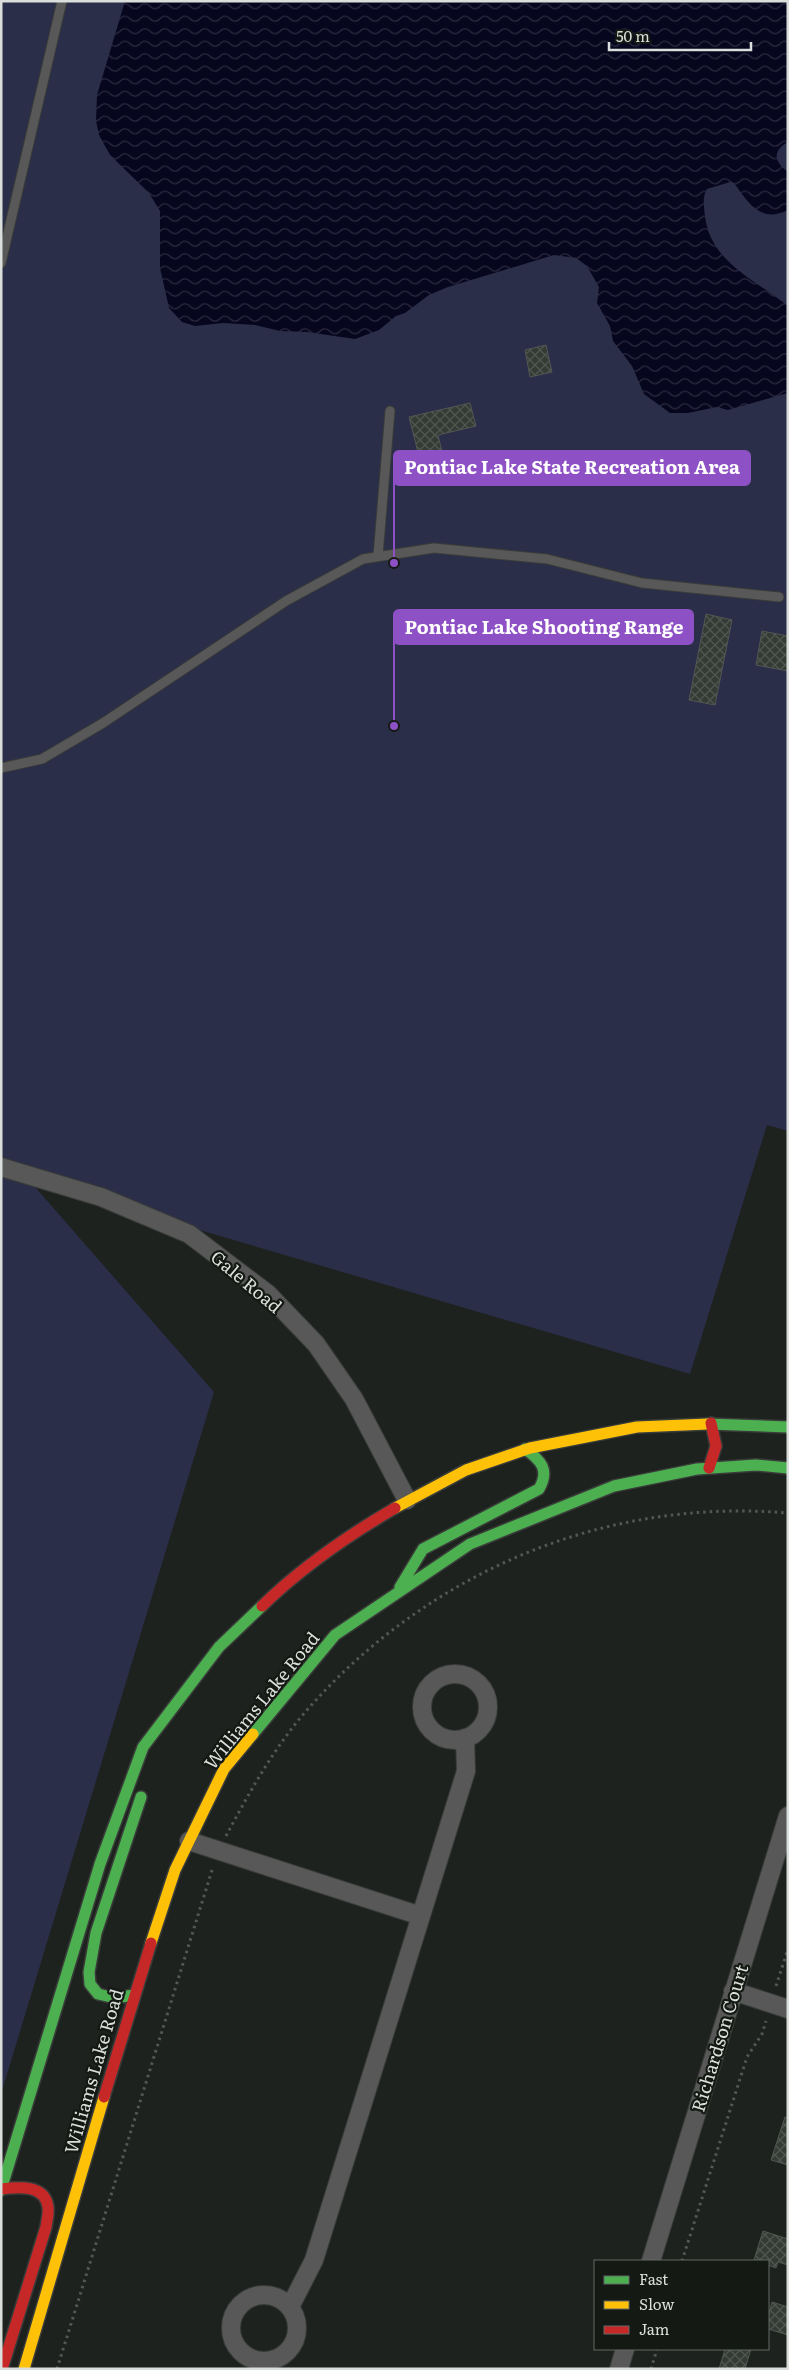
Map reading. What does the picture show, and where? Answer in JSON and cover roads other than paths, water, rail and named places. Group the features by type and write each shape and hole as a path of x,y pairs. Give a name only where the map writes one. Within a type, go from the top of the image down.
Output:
{"main road":[{"path":"2,2369 46,2227 48,2206 44,2196 34,2190 19,2187 1,2190 100,1864 143,1747 219,1647 278,1590 343,1539 407,1500 466,1470 525,1450 637,1427 711,1423 788,1427"},
{"path":"709,1468 717,1452 716,1438 711,1423"},
{"path":"396,1593 423,1549 539,1489 544,1482 546,1472 543,1463 525,1450"},
{"name":"Williams Lake Road","path":"24,2369 134,1995 175,1870 224,1769 329,1642 336,1635 396,1593 470,1544 614,1486 709,1468 756,1465 788,1468"},
{"path":"134,1995 117,1999 104,1998 95,1991 90,1983 88,1971 95,1939 140,1802 143,1747"}],"street":[{"name":"Gale Road","path":"1,1167 101,1197 189,1234 268,1294 316,1344 354,1399 407,1500"},
{"path":"290,2307 314,2260 466,1771 465,1738"},
{"name":"Richardson Court","path":"651,2260 788,1816"},
{"path":"189,1841 421,1916"},
{"path":"733,1991 780,2006"},
{"path":"619,2369 625,2350"}],"lane":[{"path":"1,263 62,1"},
{"path":"378,556 390,411"},
{"path":"1,768 42,759 103,723 286,601 363,558 434,548 538,558 642,583 779,597"}],"water":[{"path":"125,1 788,1 788,142 779,149 777,157 780,164 788,172 788,210 778,214 762,213 750,204 734,183 730,182 707,189 704,195 704,202 709,232 725,258 788,306 788,393 728,410 717,407 688,413 670,413 644,394 632,366 613,341 610,326 597,303 599,287 587,266 576,258 554,255 448,287 429,295 405,313 396,316 379,330 355,339 307,332 280,331 255,325 223,323 195,326 182,322 169,308 160,268 160,211 149,193 110,155 99,135 96,121 97,95"}],"place":[{"name":"Pontiac Lake State Recreation Area","path":"394,563"},
{"name":"Pontiac Lake Shooting Range","path":"394,726"}]}
